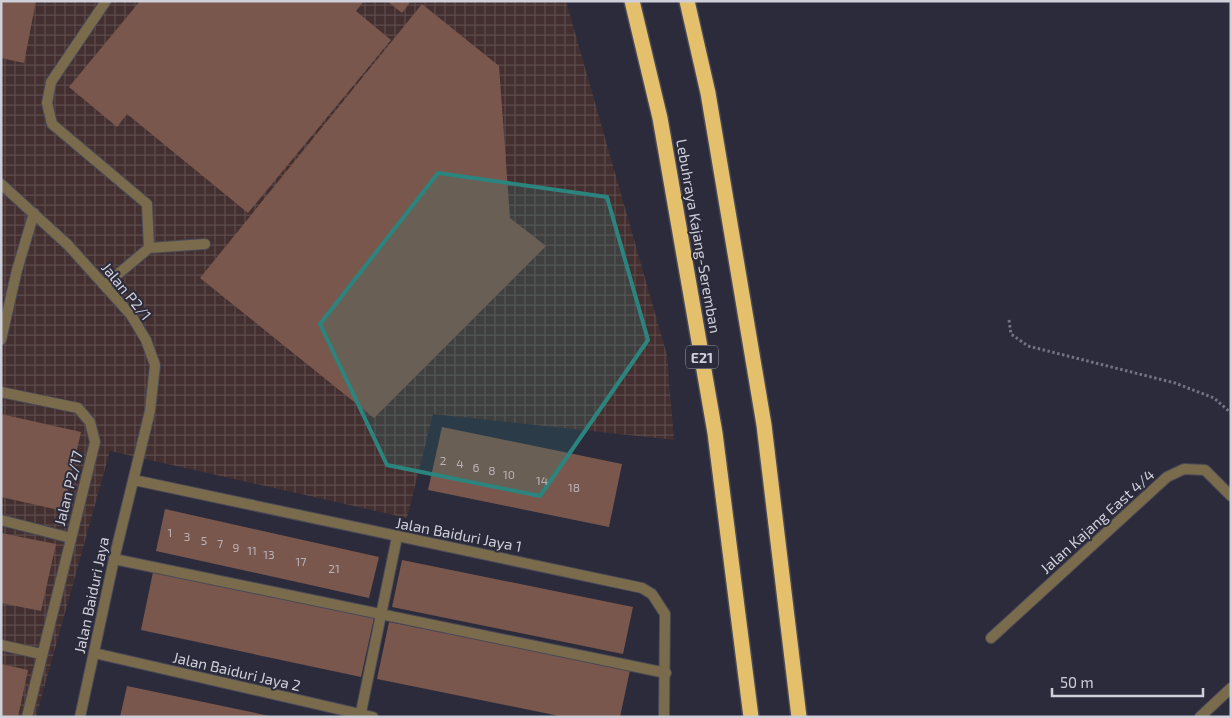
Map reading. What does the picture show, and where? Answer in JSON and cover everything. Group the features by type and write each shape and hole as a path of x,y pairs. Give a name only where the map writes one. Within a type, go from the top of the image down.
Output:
{"highway":[{"name":"Lebuhraya Kajang-Seremban","path":"632,1 660,118 715,434 751,717"},
{"path":"687,1 708,93 764,425 799,717"}],"street":[{"path":"106,1 51,82 47,103 52,124 147,204 149,248"},
{"name":"Jalan P2/1","path":"1,184 68,245 131,315 146,340 155,365 150,411 134,480"},
{"path":"1,340 17,270 34,213"},
{"path":"104,285 149,248 205,244"},
{"name":"Jalan P2/17","path":"1,392 78,408 90,422 95,442 41,654 27,717"},
{"name":"Jalan Kajang East 4/4","path":"991,638 1167,478 1184,469 1205,470 1231,496"},
{"name":"Jalan Baiduri Jaya 1","path":"134,480 642,588 652,594 666,614 664,717"},
{"name":"Jalan Baiduri Jaya","path":"80,717 114,559 134,480"},
{"path":"1,520 71,538"},
{"path":"360,716 397,537"},
{"path":"114,559 666,673"},
{"path":"1,645 41,654"},
{"name":"Jalan Baiduri Jaya 2","path":"94,653 360,716 373,717"},
{"path":"1200,717 1231,688"}],"path":[{"path":"1008,320 1011,334 1028,346 1175,382 1214,398 1231,413"}],"highlighted area":[{"path":"438,173 607,197 648,340 540,496 387,465 320,324"}],"shaded area":[{"path":"1,1 566,1 667,355 674,440 433,414 407,518 110,451 36,717 1,717"}],"building":[{"path":"1,1 36,1 24,63 1,58"},
{"path":"140,1 364,1 356,11 391,40 248,213 127,114 117,127 69,87"},
{"path":"387,1 411,1 402,13"},
{"path":"422,4 499,66 510,218 546,246 374,418 200,278"},
{"path":"1,414 81,432 63,511 1,497"},
{"path":"442,427 622,464 609,527 428,490"},
{"path":"165,509 379,557 369,598 156,551"},
{"path":"1,533 56,544 41,611 1,603"},
{"path":"402,560 633,607 623,654 392,607"},
{"path":"153,572 374,618 361,677 141,630"},
{"path":"389,622 630,670 620,717 564,717 377,679"},
{"path":"1,664 28,670 18,717 1,717"},
{"path":"127,686 270,716 270,717 120,717"}]}
